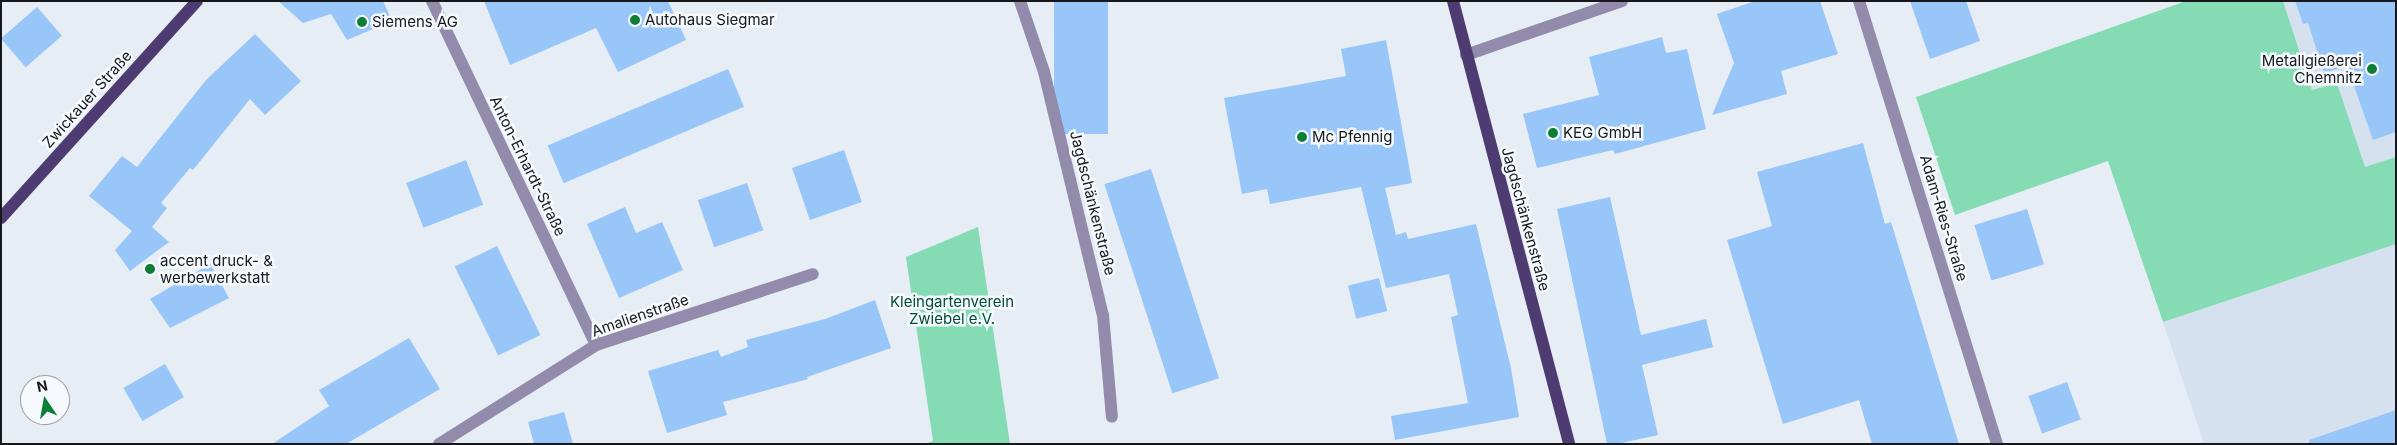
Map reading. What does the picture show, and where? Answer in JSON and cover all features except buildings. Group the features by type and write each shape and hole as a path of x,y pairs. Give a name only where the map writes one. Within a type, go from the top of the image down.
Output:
{"main road":[{"name":"Zwickauer Straße","path":"1,218 197,1"},
{"name":"Jagdschänkenstraße","path":"1453,1 1569,444"}],"street":[{"name":"Anton-Erhardt-Straße","path":"432,1 596,346"},
{"name":"Jagdschänkenstraße","path":"1020,1 1044,72 1103,315 1112,417"},
{"path":"1466,54 1622,1"},
{"name":"Adam-Ries-Straße","path":"1859,1 1997,444"},
{"name":"Amalienstraße","path":"439,444 596,346 813,274"}],"shaded area":[{"name":"Metallgießerei Chemnitz","path":"2283,1 2396,1 2396,157 2365,168 2337,83 2312,90"},
{"path":"2396,244 2396,444 2204,444 2163,322"}],"green space":[{"path":"2186,1 2283,1 2312,90 2337,83 2365,167 2396,157 2396,244 2163,322 2108,161 1955,215 1916,97"},
{"name":"Kleingartenverein Zwiebel e.V.","path":"978,227 1010,444 925,444 933,441 906,257"}],"place":[{"name":"Autohaus Siegmar","path":"635,20"},
{"name":"Siemens AG","path":"362,22"},
{"name":"Metallgießerei Chemnitz","path":"2372,69"},
{"name":"KEG GmbH","path":"1553,133"},
{"name":"Mc Pfennig","path":"1302,137"},
{"name":"accent druck- & werbewerkstatt","path":"150,269"}]}
